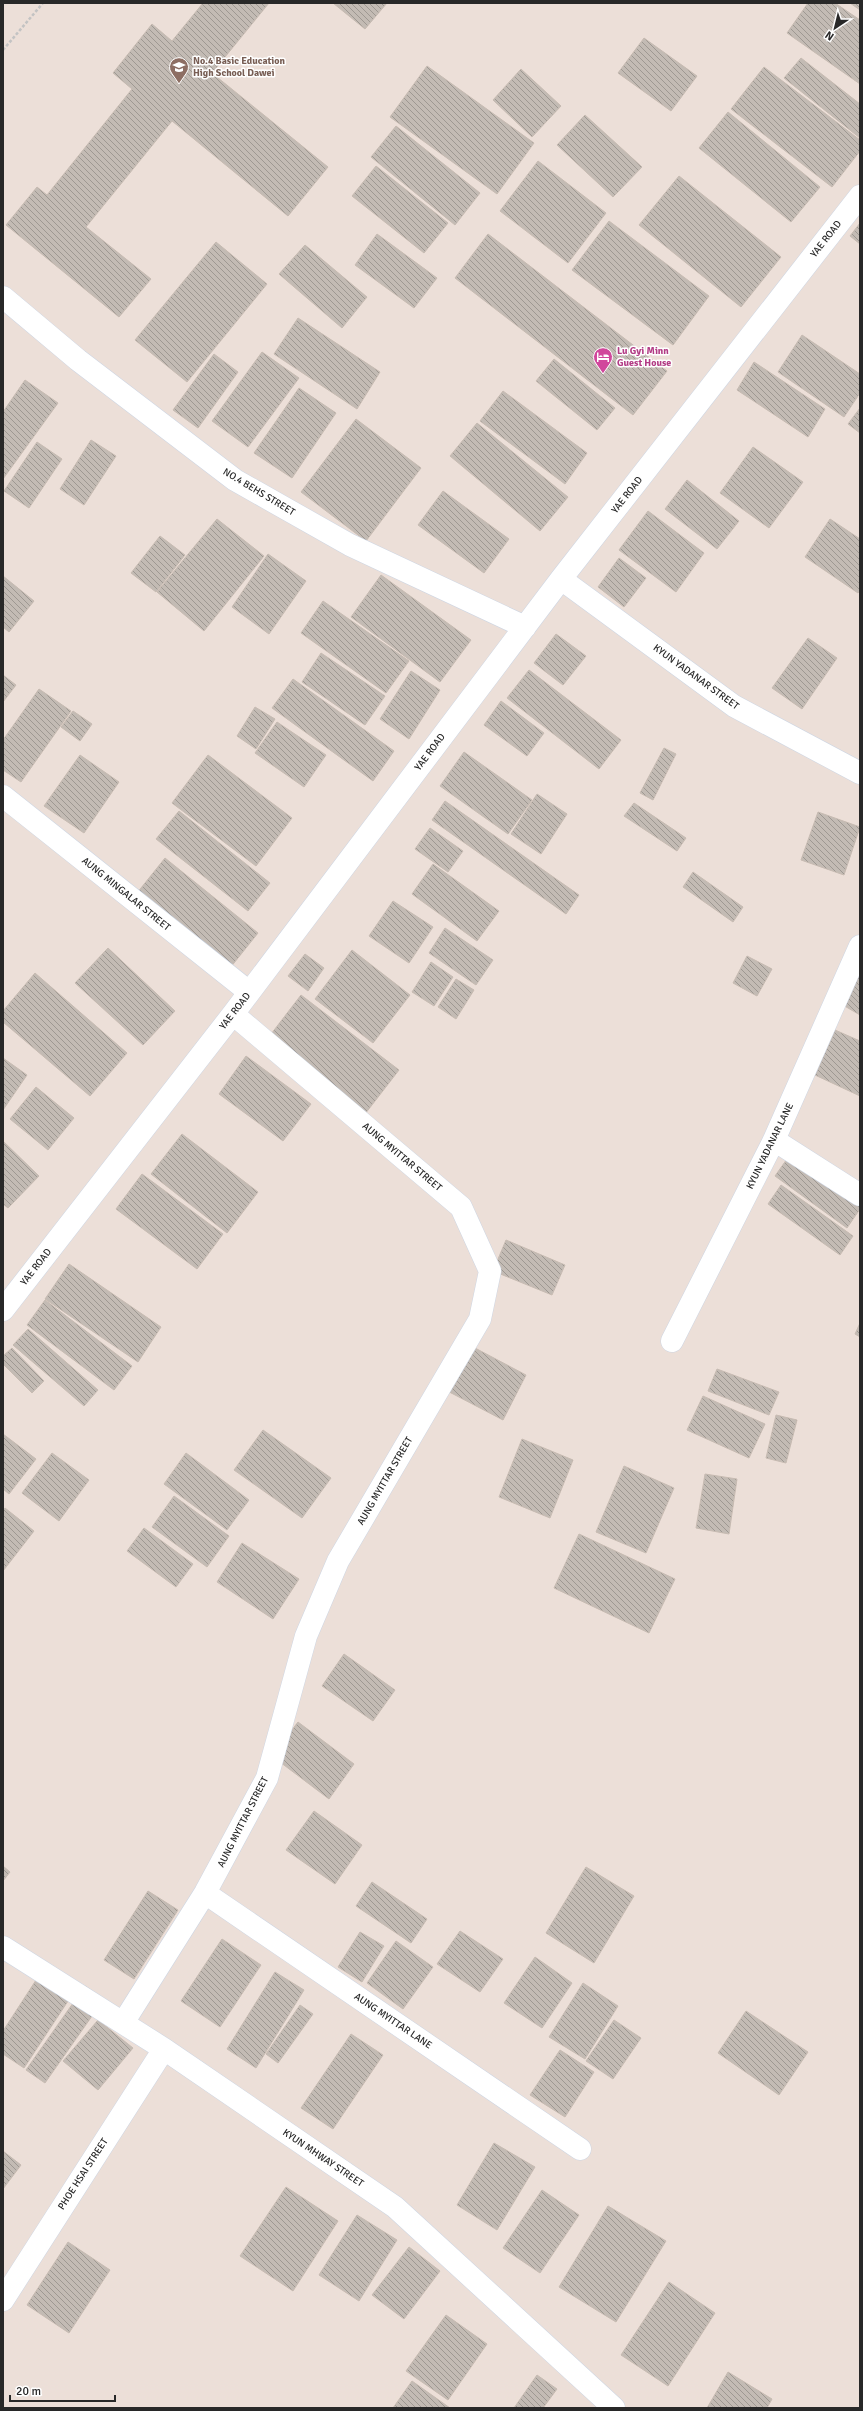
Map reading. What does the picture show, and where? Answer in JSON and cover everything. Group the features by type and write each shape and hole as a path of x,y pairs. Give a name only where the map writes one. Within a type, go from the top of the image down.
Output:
{"street":[{"name":"YAE ROAD","path":"3,1310 233,1014 561,579 860,196"},
{"name":"NO.4 BEHS STREET","path":"3,297 78,360 235,480 350,545 525,627"},
{"name":"KYUN YADANAR STREET","path":"561,579 734,706 860,773"},
{"name":"AUNG MINGALAR STREET","path":"3,796 249,992"},
{"name":"KYUN YADANAR LANE","path":"672,1341 774,1140 860,946"},
{"name":"AUNG MYITTAR STREET","path":"124,2023 205,1893 267,1778 306,1636 338,1562 480,1319 490,1271 461,1207 233,1014"},
{"path":"774,1140 860,1195"},
{"name":"AUNG MYITTAR LANE","path":"205,1893 580,2149"},
{"name":"KYUN MHWAY STREET","path":"3,1947 164,2049 395,2207 614,2408"},
{"name":"PHOE HSAI STREET","path":"3,2300 164,2049"}],"path":[{"path":"3,50 43,3"}],"building":[{"path":"203,3 269,3 212,73 328,167 288,216 172,121 86,227 151,279 119,317 6,225 37,187 47,195 132,89 113,73 152,24 172,41"},
{"path":"333,3 387,3 365,29"},
{"path":"808,3 835,3 860,20 860,84 787,33"},
{"path":"850,3 860,3 860,10"},
{"path":"644,38 697,76 671,111 618,73"},
{"path":"801,58 860,104 860,138 784,78"},
{"path":"427,66 534,143 497,194 390,117"},
{"path":"764,67 860,140 860,151 832,187 731,109"},
{"path":"521,69 561,106 532,137 493,100"},
{"path":"728,112 820,187 791,222 699,148"},
{"path":"585,115 642,167 613,197 557,145"},
{"path":"396,126 480,193 455,225 371,157"},
{"path":"538,161 606,213 568,263 500,211"},
{"path":"376,166 448,223 424,253 352,196"},
{"path":"679,176 781,257 741,307 639,225"},
{"path":"609,221 709,296 673,345 572,270"},
{"path":"860,223 860,244 850,236"},
{"path":"377,234 437,278 414,308 355,265"},
{"path":"488,234 667,371 633,415 455,278"},
{"path":"216,242 267,284 187,382 135,340"},
{"path":"305,245 367,297 342,328 279,274"},
{"path":"298,318 380,372 357,409 274,354"},
{"path":"802,335 860,374 860,393 844,417 778,372"},
{"path":"262,352 299,378 248,447 212,421"},
{"path":"214,354 238,372 198,428 173,410"},
{"path":"554,359 615,408 597,430 536,381"},
{"path":"754,362 825,409 808,437 737,390"},
{"path":"25,380 58,403 3,479 3,412"},
{"path":"299,388 336,413 292,478 254,453"},
{"path":"503,391 587,453 565,484 480,421"},
{"path":"860,408 860,433 848,424"},
{"path":"356,419 421,468 366,541 301,492"},
{"path":"477,423 568,497 540,531 450,456"},
{"path":"91,440 116,456 84,505 60,489"},
{"path":"37,442 62,459 29,508 4,491"},
{"path":"753,447 803,482 769,528 720,493"},
{"path":"687,480 739,521 717,549 665,509"},
{"path":"443,491 509,539 484,573 418,525"},
{"path":"648,511 704,553 676,592 619,550"},
{"path":"217,519 264,556 204,631 157,592"},
{"path":"830,519 860,539 860,590 858,593 805,557"},
{"path":"160,536 185,555 156,592 131,573"},
{"path":"268,554 306,581 269,634 232,607"},
{"path":"619,558 646,578 624,607 598,587"},
{"path":"381,575 471,640 440,682 351,617"},
{"path":"3,576 34,601 9,632 3,627"},
{"path":"323,601 409,661 386,693 301,633"},
{"path":"556,634 586,656 563,685 534,663"},
{"path":"808,638 837,658 802,709 772,688"},
{"path":"321,653 385,696 365,725 302,682"},
{"path":"529,670 621,740 599,769 507,698"},
{"path":"411,671 440,690 409,739 380,719"},
{"path":"3,675 16,685 3,702"},
{"path":"293,679 394,751 373,781 272,708"},
{"path":"39,689 71,711 21,782 3,770 3,740"},
{"path":"501,701 544,733 527,756 484,725"},
{"path":"255,707 275,719 256,749 237,736"},
{"path":"73,711 92,724 80,741 61,727"},
{"path":"277,722 326,755 304,787 255,753"},
{"path":"664,748 676,754 653,800 640,793"},
{"path":"464,752 532,800 508,834 440,786"},
{"path":"80,755 119,782 84,833 44,806"},
{"path":"208,755 292,818 256,866 172,803"},
{"path":"537,794 567,814 541,854 511,834"},
{"path":"445,801 579,895 566,914 432,820"},
{"path":"634,803 686,838 677,851 624,816"},
{"path":"179,811 270,883 248,911 156,839"},
{"path":"818,812 860,827 844,875 801,860"},
{"path":"430,828 463,851 448,872 415,849"},
{"path":"165,858 258,933 230,968 137,893"},
{"path":"433,864 499,911 477,941 412,894"},
{"path":"693,872 743,907 733,922 683,887"},
{"path":"393,901 433,927 409,963 369,936"},
{"path":"445,928 493,960 476,985 429,953"},
{"path":"108,948 175,1011 143,1045 75,983"},
{"path":"352,950 410,995 373,1043 315,999"},
{"path":"305,954 324,968 308,991 288,976"},
{"path":"747,956 772,969 757,996 733,983"},
{"path":"431,962 453,977 434,1006 412,992"},
{"path":"35,973 127,1053 90,1096 3,1022 3,1011"},
{"path":"853,973 860,977 860,1015 836,1001"},
{"path":"456,979 474,990 456,1019 438,1007"},
{"path":"301,995 399,1070 365,1114 268,1038"},
{"path":"835,1030 860,1041 860,1096 815,1075"},
{"path":"246,1056 311,1104 283,1141 219,1094"},
{"path":"3,1058 27,1075 3,1110"},
{"path":"36,1087 74,1118 48,1150 10,1119"},
{"path":"182,1134 258,1192 227,1233 151,1174"},
{"path":"3,1141 39,1176 8,1208 3,1204"},
{"path":"794,1149 860,1196 860,1209 847,1228 775,1176"},
{"path":"142,1174 223,1234 197,1269 116,1209"},
{"path":"781,1185 853,1236 840,1255 768,1204"},
{"path":"506,1240 565,1265 552,1295 493,1271"},
{"path":"69,1264 161,1327 138,1362 45,1299"},
{"path":"45,1300 132,1366 114,1390 27,1325"},
{"path":"860,1323 860,1337 855,1334"},
{"path":"28,1329 98,1390 84,1406 13,1345"},
{"path":"458,1339 526,1375 503,1420 434,1384"},
{"path":"12,1348 44,1381 32,1393 3,1364 3,1356"},
{"path":"717,1369 779,1392 769,1415 708,1391"},
{"path":"703,1396 765,1424 749,1458 687,1430"},
{"path":"776,1415 797,1420 786,1463 766,1458"},
{"path":"263,1430 331,1478 302,1518 234,1470"},
{"path":"3,1434 36,1459 9,1494 3,1489"},
{"path":"522,1439 573,1460 550,1518 499,1497"},
{"path":"52,1453 89,1480 59,1521 22,1493"},
{"path":"186,1453 249,1500 227,1530 164,1484"},
{"path":"624,1466 674,1488 646,1553 596,1532"},
{"path":"705,1474 737,1479 729,1534 696,1528"},
{"path":"174,1496 229,1536 207,1567 152,1527"},
{"path":"5,1508 34,1531 3,1571 3,1511"},
{"path":"144,1528 193,1564 176,1587 127,1551"},
{"path":"579,1534 675,1579 649,1633 554,1588"},
{"path":"242,1543 299,1579 273,1619 217,1582"},
{"path":"344,1654 395,1690 373,1721 322,1686"},
{"path":"298,1722 354,1764 329,1799 272,1756"},
{"path":"314,1811 362,1845 335,1884 286,1850"},
{"path":"3,1866 10,1872 3,1881"},
{"path":"586,1867 634,1896 594,1963 546,1933"},
{"path":"372,1882 427,1919 411,1943 356,1906"},
{"path":"148,1891 178,1910 134,1979 104,1960"},
{"path":"460,1931 503,1959 480,1992 437,1964"},
{"path":"360,1932 384,1946 362,1982 338,1967"},
{"path":"222,1939 261,1965 220,2027 181,2001"},
{"path":"396,1941 433,1967 403,2009 367,1983"},
{"path":"535,1957 572,1983 542,2028 504,2003"},
{"path":"275,1972 304,1990 256,2068 227,2049"},
{"path":"38,1977 70,1998 24,2068 3,2054 3,2031"},
{"path":"583,1983 618,2006 585,2059 549,2037"},
{"path":"85,1986 104,1999 45,2083 26,2070"},
{"path":"300,2005 313,2014 278,2063 266,2054"},
{"path":"746,2011 808,2052 779,2095 718,2053"},
{"path":"98,2020 133,2048 98,2090 63,2061"},
{"path":"614,2020 641,2038 613,2079 586,2061"},
{"path":"351,2034 383,2055 333,2129 301,2108"},
{"path":"560,2050 594,2072 565,2117 530,2095"},
{"path":"494,2143 535,2167 497,2230 457,2205"},
{"path":"3,2151 21,2165 3,2189"},
{"path":"286,2187 338,2221 293,2291 240,2256"},
{"path":"542,2190 579,2215 540,2273 503,2248"},
{"path":"608,2206 666,2241 616,2322 559,2287"},
{"path":"357,2215 397,2240 359,2301 319,2275"},
{"path":"68,2242 110,2270 69,2333 27,2305"},
{"path":"409,2247 440,2271 404,2319 372,2295"},
{"path":"669,2282 715,2313 668,2386 621,2355"},
{"path":"446,2315 487,2344 448,2400 406,2371"},
{"path":"728,2372 772,2399 767,2408 707,2408"},
{"path":"537,2375 557,2389 543,2408 514,2408"},
{"path":"412,2381 450,2408 393,2408"}],"place":[{"name":"No.4 Basic Education High School Dawei","path":"179,84"},
{"name":"Lu Gyi Minn Guest House","path":"603,374"}]}
